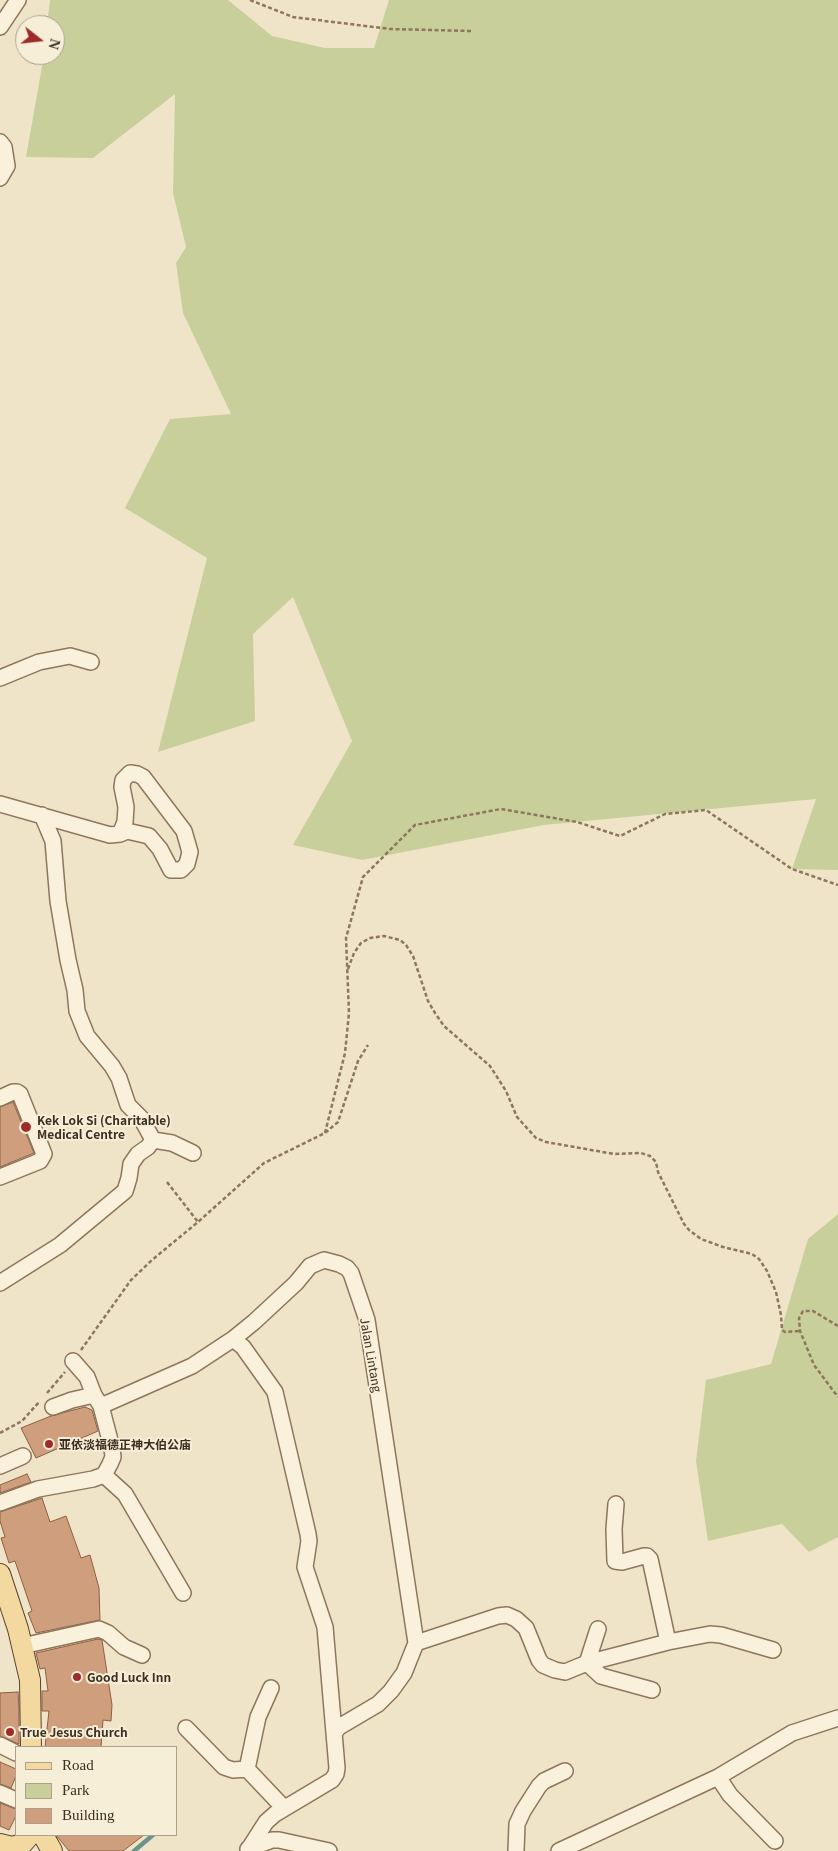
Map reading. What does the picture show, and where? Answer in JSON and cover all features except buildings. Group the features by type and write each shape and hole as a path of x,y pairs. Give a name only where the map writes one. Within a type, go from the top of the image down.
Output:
{"main road":[{"path":"0,1574 22,1646 30,1680 31,1746"},
{"path":"0,1844 12,1847 22,1844 29,1836"},
{"path":"44,1836 52,1851"}],"street":[{"path":"0,27 18,0"},
{"path":"0,142 4,147 7,166 0,178"},
{"path":"0,678 39,662 70,656 92,662"},
{"path":"0,804 110,835 120,834 127,830 149,836 160,849 171,870 181,870 187,864 190,852 184,831 143,778 137,774 130,773 122,780 126,807 125,822 120,834"},
{"path":"42,815 53,841 58,901 75,990 77,1011 87,1036 112,1066 119,1078 128,1105 141,1118 152,1140"},
{"path":"0,1098 13,1092 20,1094 44,1154 40,1161 0,1177"},
{"path":"152,1140 172,1143 193,1153"},
{"path":"0,1283 60,1245 125,1191 130,1178 131,1164 138,1154 148,1147 152,1140"},
{"name":"Jalan Lintang","path":"47,1401 97,1401 192,1366 254,1322 296,1283 310,1266 324,1260 347,1268 351,1273 367,1320 416,1643"},
{"path":"233,1338 243,1347 275,1392 308,1534 309,1541 305,1567 325,1628 337,1768 332,1780 283,1807 266,1822 248,1849"},
{"path":"0,1503 38,1489 93,1479 104,1474 113,1457 97,1401 87,1377 73,1361"},
{"path":"0,1466 23,1456"},
{"path":"104,1474 125,1494 183,1593"},
{"path":"616,1504 614,1529 615,1561 622,1562 644,1556 647,1556 650,1560 668,1642"},
{"path":"335,1732 339,1727 378,1704 391,1691 404,1673 416,1643 498,1616 508,1616 516,1619 526,1628 539,1660 543,1665 565,1672 587,1664 668,1642 710,1634 721,1635 773,1650"},
{"path":"22,1646 99,1629 108,1633 124,1647 142,1656"},
{"path":"587,1664 598,1629"},
{"path":"587,1664 601,1676 652,1690"},
{"path":"247,1769 258,1717 271,1688"},
{"path":"559,1851 718,1777 792,1733 838,1718"},
{"path":"186,1728 224,1767 233,1770 247,1769"},
{"path":"0,1745 15,1752"},
{"path":"247,1769 283,1807"},
{"path":"516,1851 517,1824 523,1811 544,1781 565,1771"},
{"path":"718,1777 730,1795 775,1841"},
{"path":"0,1793 15,1800"},
{"path":"248,1849 272,1840 279,1840 329,1851"}],"path":[{"path":"250,0 293,16 390,29 472,31"},
{"path":"325,1132 345,1053 349,1014 346,938 362,877 415,825 500,809 577,822 620,836 665,814 706,810 792,869 838,885"},
{"path":"346,972 354,953 361,943 370,938 384,936 400,940 406,945 413,956 428,1001 436,1013 450,1031 490,1066 506,1091 517,1116 536,1138 546,1142 614,1154 641,1153 650,1156 656,1162 658,1172 684,1224 689,1230 701,1239 752,1254 759,1260 767,1271 776,1292 782,1330 785,1332 800,1330"},
{"path":"0,1433 22,1421 47,1401 131,1280 152,1260 264,1164 325,1132 338,1122 358,1061 368,1045"},
{"path":"167,1182 198,1222"},
{"path":"838,1326 813,1311 803,1311 799,1318 800,1330 814,1365 838,1397"}],"green space":[{"path":"50,0 228,0 272,36 325,48 374,48 389,0 838,0 838,870 792,869 816,799 544,825 362,860 293,845 352,741 293,597 253,634 255,721 158,752 207,558 125,508 170,419 231,414 183,313 176,263 186,247 173,193 175,94 93,158 26,157 42,65 65,65 65,15 48,15"},
{"path":"838,1214 838,1537 809,1552 782,1524 708,1541 696,1461 706,1380 771,1364 808,1239"}],"waterway":[{"path":"134,1851 152,1836"}],"place":[{"name":"Kek Lok Si (Charitable) Medical Centre","path":"26,1127"},
{"name":"亚依淡福德正神大伯公庙","path":"49,1444"},
{"name":"Good Luck Inn","path":"77,1677"},
{"name":"True Jesus Church","path":"10,1732"}]}
